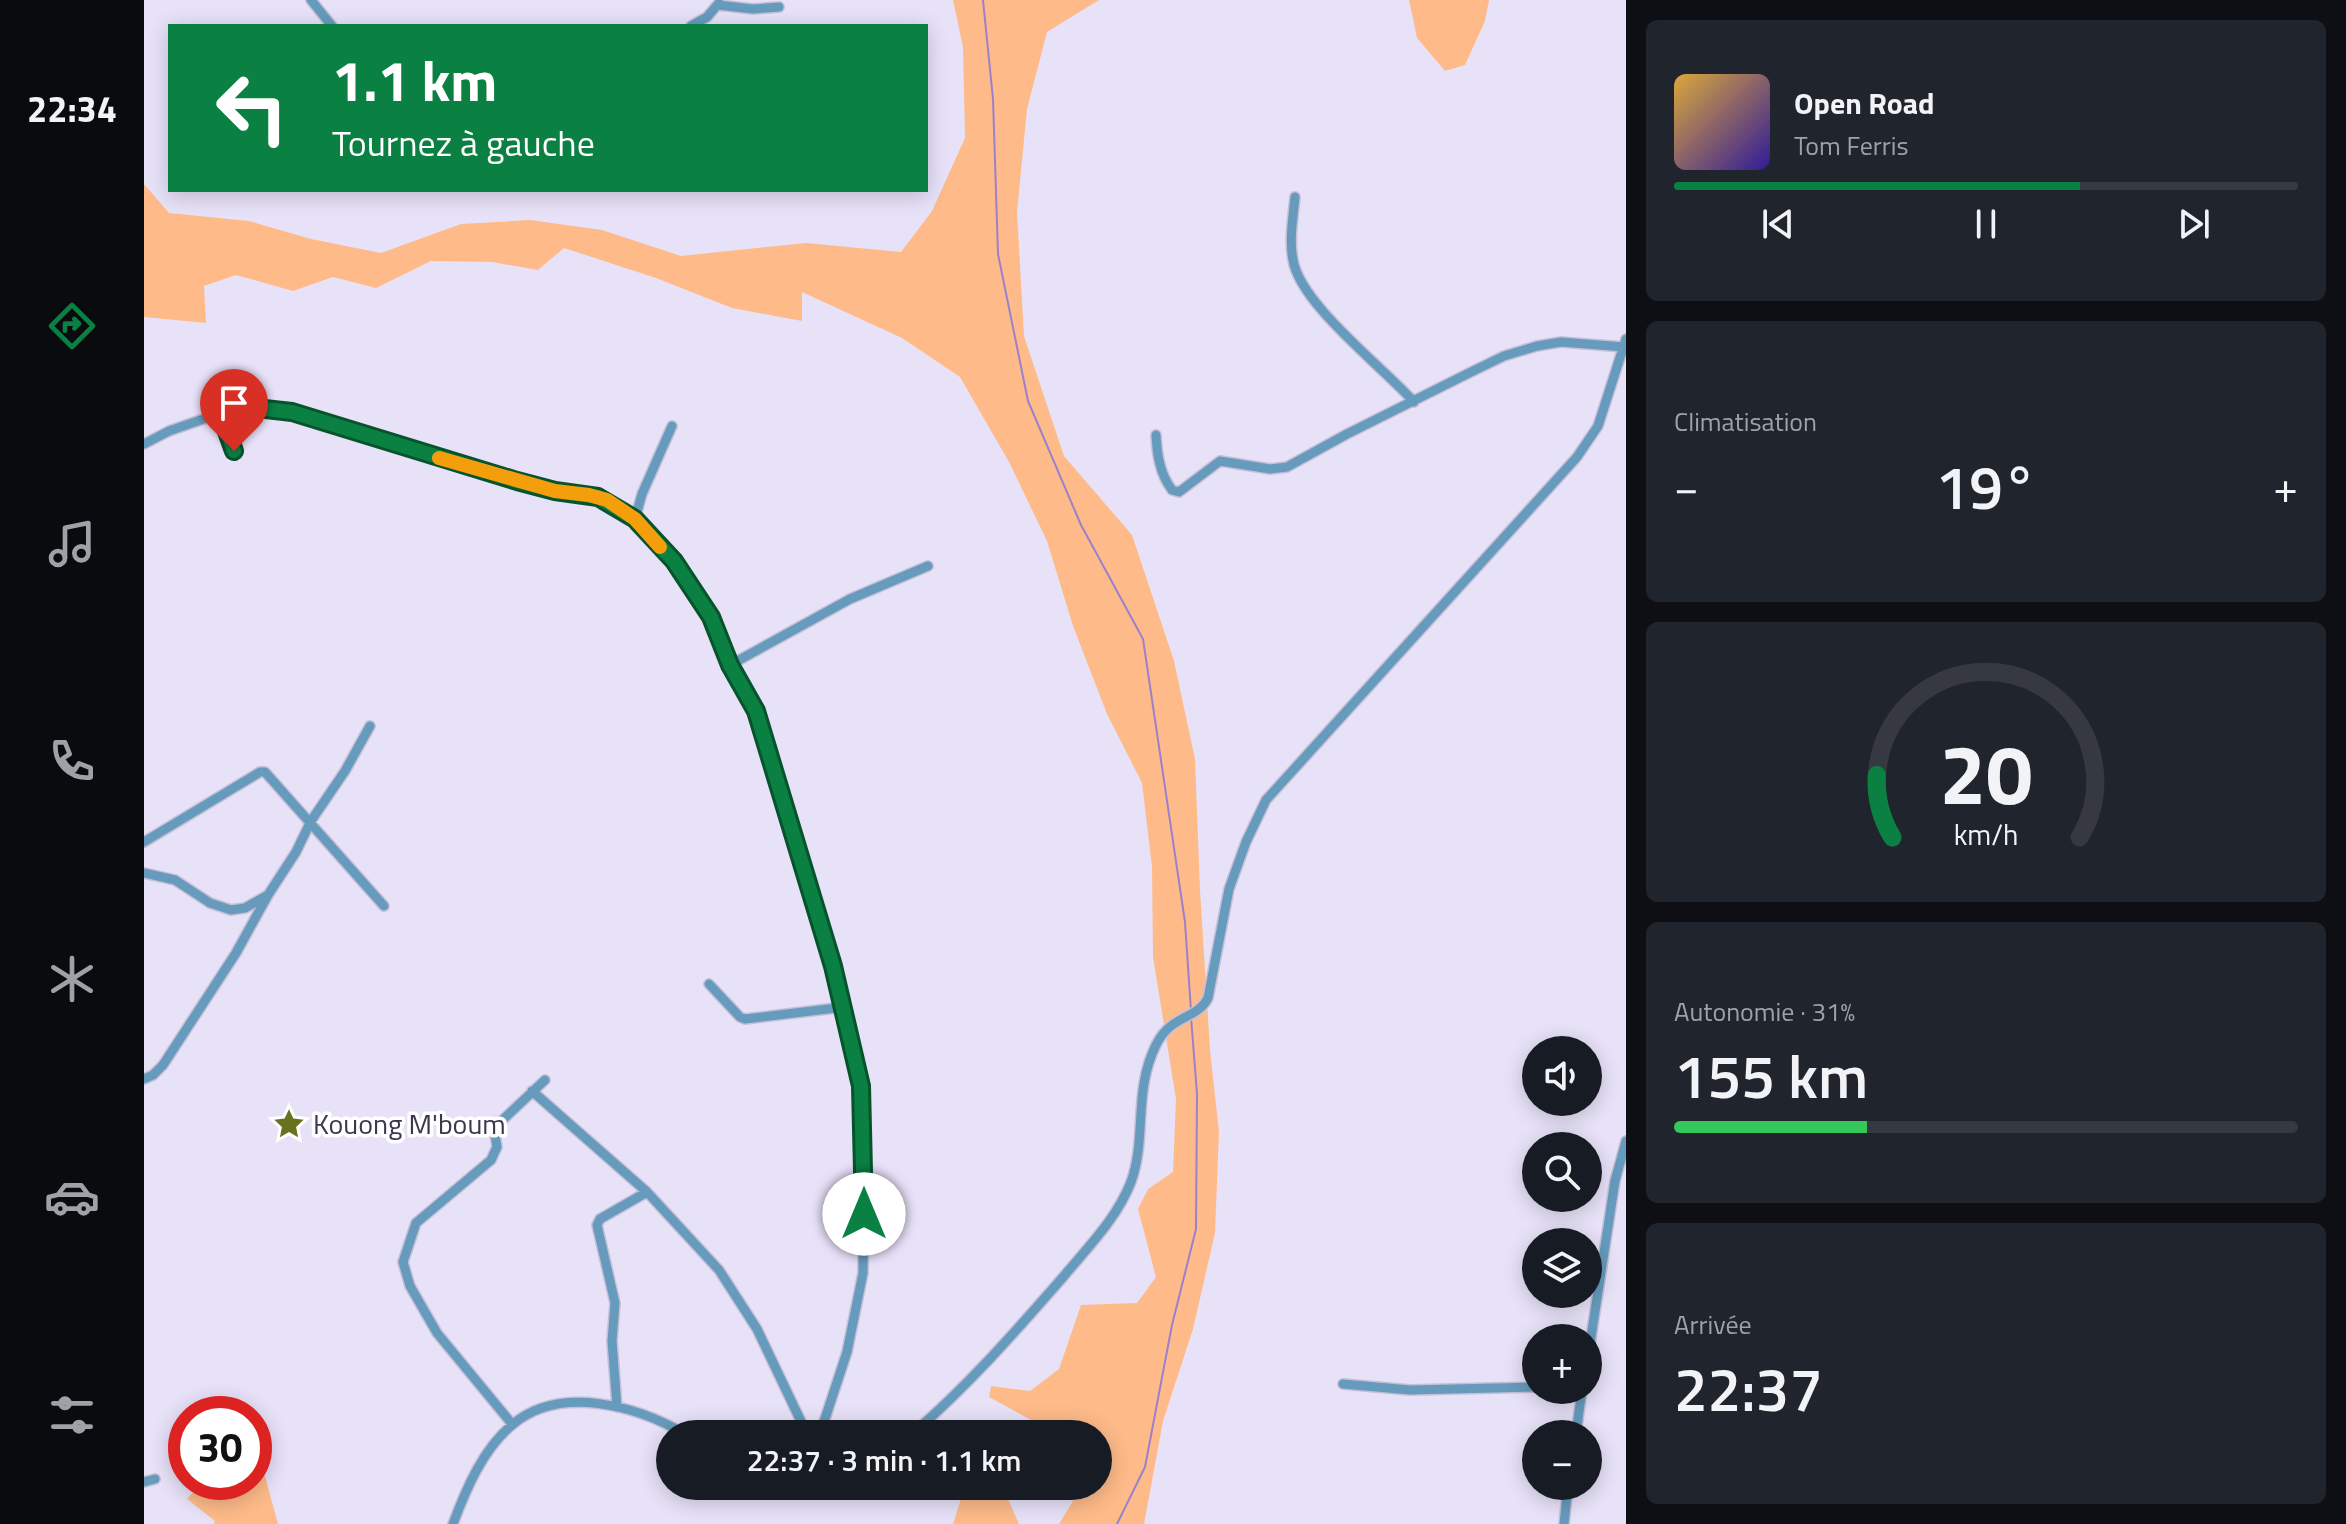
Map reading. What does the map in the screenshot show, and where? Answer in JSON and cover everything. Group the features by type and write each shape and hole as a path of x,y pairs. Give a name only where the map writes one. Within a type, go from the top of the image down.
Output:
{"street":[{"path":"311,0 330,24"},
{"path":"695,24 707,17 720,3 744,9 779,7"},
{"path":"1295,197 1292,248 1297,275 1338,329 1414,402"},
{"path":"927,1420 971,1379 1119,1208 1135,1166 1140,1098 1151,1055 1166,1029 1179,1018 1201,1009 1208,998 1229,889 1266,800 1577,457 1598,426 1625,343 1561,342 1504,356 1287,467 1270,469 1220,461 1179,492 1172,490 1165,479 1158,458 1156,435"},
{"path":"144,444 220,412 247,407 292,412 517,481 555,491 598,497 635,519 694,588 711,617 730,665 756,711 844,1007 861,1086 864,1112 863,1263 847,1352 825,1420"},
{"path":"220,412 234,451"},
{"path":"635,519 642,494 672,426"},
{"path":"730,665 850,599 928,566"},
{"path":"144,1079 153,1075 171,1053 249,931 311,821 345,771 370,726"},
{"path":"144,842 260,772 269,773 384,906"},
{"path":"144,873 167,876 210,903 239,911 268,895"},
{"path":"239,911 249,931"},
{"path":"709,984 745,1019 844,1007"},
{"path":"512,1424 437,1333 410,1286 403,1262 416,1223 491,1160 496,1151 494,1128 545,1080"},
{"path":"532,1091 647,1192 693,1238 742,1303 800,1420"},
{"path":"1593,1324 1615,1181 1626,1141"},
{"path":"617,1407 612,1341 615,1303 597,1225 600,1219 647,1192"},
{"path":"1343,1384 1410,1390 1522,1387"},
{"path":"453,1524 487,1454 512,1424 530,1413 564,1403 617,1407 659,1420"},
{"path":"144,1482 155,1479"},
{"path":"1564,1524 1567,1500"}],"shaded area":[{"path":"953,0 1099,0 1047,32 1027,109 1017,212 1024,336 1064,456 1132,535 1174,661 1195,759 1210,1050 1219,1132 1215,1233 1193,1329 1163,1421 1144,1524 1059,1524 1074,1500 1112,1500 1112,1420 1031,1420 989,1397 991,1386 1030,1391 1059,1369 1081,1305 1137,1303 1156,1277 1138,1209 1148,1189 1173,1172 1176,1099 1153,957 1152,867 1142,783 1107,714 1073,626 1047,541 1009,462 960,377 902,338 802,292 802,321 732,308 656,278 564,248 538,270 492,262 431,261 376,288 333,277 293,291 236,275 204,286 206,323 144,317 144,184 169,213 249,221 311,239 381,253 461,224 530,220 602,230 681,256 806,243 901,252 932,211 965,138 963,47"},
{"path":"1409,0 1489,0 1485,21 1465,65 1445,71 1417,38"},
{"path":"188,1500 271,1500 278,1524 214,1524 215,1521"},
{"path":"961,1500 1008,1500 1019,1524 953,1524"}],"waterway":[{"path":"983,0 993,99 998,254 1028,401 1081,525 1143,639 1185,922 1191,1011"},
{"path":"1117,1524 1145,1467 1172,1325 1196,1229 1197,1094 1191,1017"}],"slow traffic":[{"path":"439,458 555,491 607,500 635,519 660,547"}],"place":[{"name":"Kouong M'boum","path":"289,1124"}],"route":[{"path":"234,451 220,412 247,407 292,412 517,481 607,500 635,519 674,561 711,617 730,665 756,711 833,966 861,1086 864,1214"}]}
